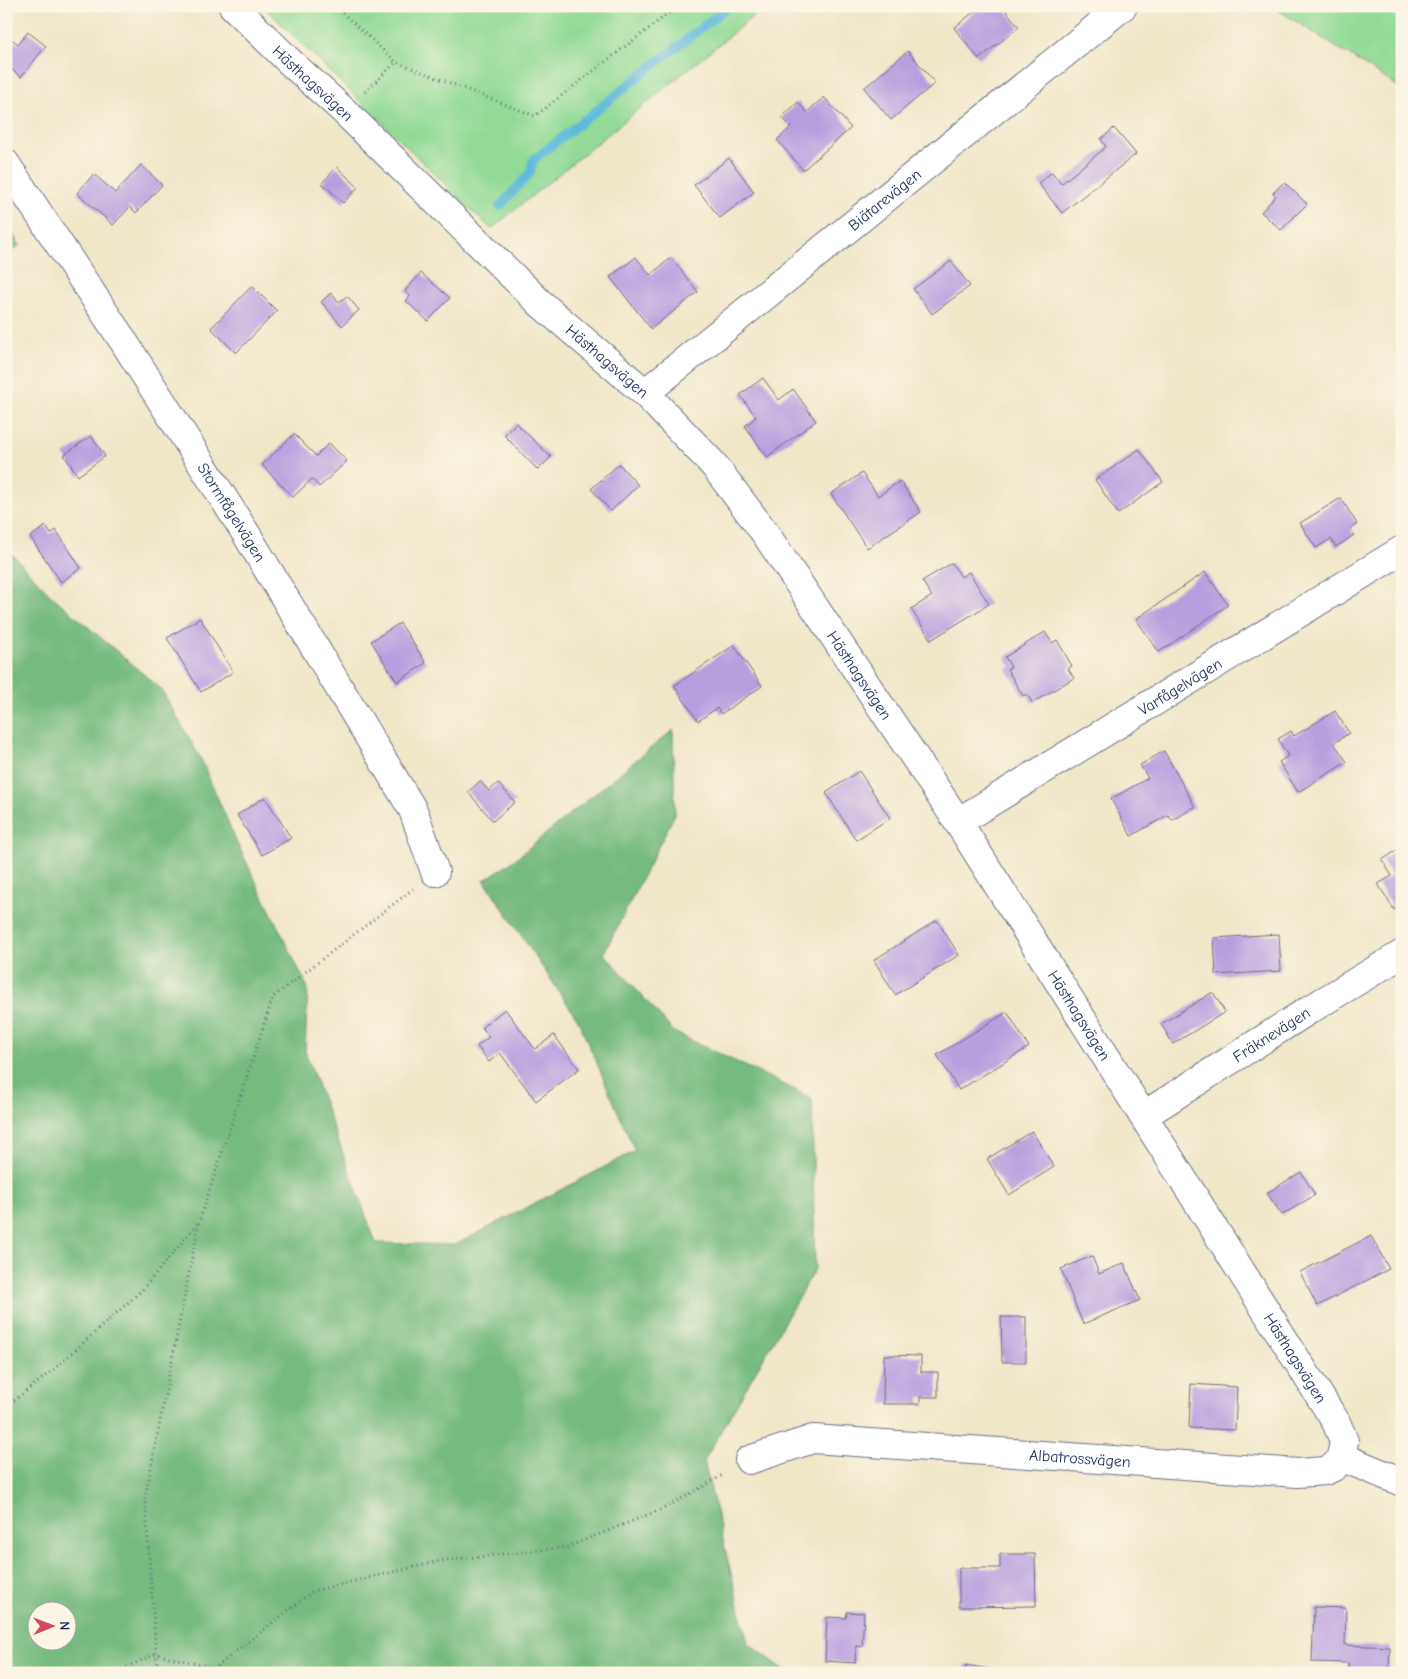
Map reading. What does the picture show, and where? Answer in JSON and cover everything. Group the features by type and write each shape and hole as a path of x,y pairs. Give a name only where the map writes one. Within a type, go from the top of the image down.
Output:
{"street":[{"name":"Hästhagsvägen","path":"233,6 345,112 540,303 645,393 713,464 765,532 958,822 1336,1422 1344,1440 1341,1457"},
{"name":"Biätarevägen","path":"645,393 1123,6"},
{"name":"Stormfågelvägen","path":"6,164 124,342 260,558 413,810 436,872"},
{"name":"Varfågelvägen","path":"958,822 1402,550"},
{"name":"Fräknevägen","path":"1143,1116 1309,1010 1402,954"},
{"name":"Albatrossvägen","path":"749,1460 813,1439 1298,1473 1325,1472 1334,1467 1341,1457"},
{"path":"1341,1457 1402,1482"}],"path":[{"path":"335,6 396,62 535,116 678,6"},
{"path":"345,112 396,62"},
{"path":"159,1673 145,1498 199,1222 273,997 436,872"},
{"path":"6,1407 53,1370 142,1290 199,1222"},
{"path":"113,1673 156,1654 215,1668 313,1591 440,1561 567,1547 665,1508 749,1460"}],"green space":[{"path":"263,6 766,6 491,229"},
{"path":"1272,6 1402,6 1402,89"},
{"path":"6,224 20,245 6,255"},
{"path":"6,548 53,597 161,689 201,759 237,843 308,988 305,1051 376,1243 455,1245 635,1151 578,1020 484,880 509,864 673,730 675,814 604,953 674,1032 812,1098 815,1269 704,1461 748,1643 789,1673 6,1673"}],"building":[{"path":"981,6 1002,6 1019,27 979,59 954,28"},
{"path":"28,32 46,46 21,77 6,65 6,41 9,37 18,44"},
{"path":"908,51 935,83 891,120 864,88"},
{"path":"824,97 851,128 803,170 777,140 791,127 782,117 798,102 807,112"},
{"path":"1114,128 1136,154 1062,213 1038,183 1052,172 1061,184 1106,147 1101,139"},
{"path":"729,158 754,192 720,218 694,185"},
{"path":"141,165 162,185 136,213 130,207 113,225 77,193 94,174 115,193"},
{"path":"337,167 358,187 343,203 322,183"},
{"path":"1284,182 1307,204 1281,230 1261,212 1276,196 1273,193"},
{"path":"636,257 650,275 671,258 698,292 651,329 610,277"},
{"path":"951,261 970,286 932,314 913,289"},
{"path":"421,273 450,298 428,321 406,301 410,296 405,291"},
{"path":"252,286 277,311 236,353 211,328"},
{"path":"331,293 339,302 347,296 359,310 342,326 321,302"},
{"path":"763,378 779,400 793,389 816,421 767,457 745,426 756,417 740,395"},
{"path":"516,423 551,457 538,470 504,435"},
{"path":"294,434 316,456 329,443 347,461 319,487 312,479 293,497 262,465"},
{"path":"91,436 105,456 78,476 64,455"},
{"path":"1139,449 1163,482 1118,514 1095,480"},
{"path":"619,464 638,485 611,511 591,489"},
{"path":"862,473 878,496 900,481 921,512 867,548 831,494"},
{"path":"1341,498 1357,524 1350,528 1354,535 1336,547 1331,539 1316,548 1300,523"},
{"path":"46,526 51,534 56,530 81,568 61,582 30,537"},
{"path":"952,563 961,577 969,572 989,604 931,640 911,609 932,596 922,581"},
{"path":"1205,572 1228,605 1159,652 1136,619"},
{"path":"200,618 233,672 201,692 167,638"},
{"path":"400,623 426,663 397,682 371,641"},
{"path":"1045,632 1052,643 1057,640 1072,666 1068,669 1074,678 1032,703 1027,694 1023,696 1007,669 1011,667 1005,657"},
{"path":"734,645 762,686 721,714 717,708 698,721 674,686"},
{"path":"1335,711 1349,733 1334,743 1347,762 1298,792 1279,762 1288,756 1278,739 1291,731 1294,736"},
{"path":"1164,751 1195,807 1172,820 1168,815 1131,836 1111,799 1148,778 1140,765"},
{"path":"859,771 890,818 856,840 826,793"},
{"path":"480,781 489,791 498,783 515,802 493,821 468,792"},
{"path":"265,797 291,838 262,855 237,815"},
{"path":"1402,847 1402,905 1394,910 1378,884 1392,876 1382,860"},
{"path":"937,920 959,955 895,995 874,960"},
{"path":"1279,934 1281,971 1216,975 1214,938"},
{"path":"1213,992 1225,1012 1173,1044 1161,1024"},
{"path":"505,1009 535,1049 554,1035 579,1069 536,1101 500,1053 489,1062 477,1046 489,1037 482,1027"},
{"path":"1007,1012 1029,1047 959,1090 937,1055"},
{"path":"1032,1131 1054,1167 1009,1195 987,1159"},
{"path":"1301,1172 1315,1195 1282,1215 1267,1193"},
{"path":"1371,1236 1389,1269 1317,1306 1300,1272"},
{"path":"1092,1256 1099,1274 1124,1263 1140,1300 1083,1324 1061,1269"},
{"path":"1001,1317 1026,1317 1026,1362 1002,1362"},
{"path":"884,1355 921,1356 921,1372 938,1372 938,1397 920,1397 920,1404 883,1404"},
{"path":"1191,1384 1237,1387 1235,1430 1189,1428"},
{"path":"1000,1554 1035,1554 1036,1606 959,1607 959,1568 1000,1568"},
{"path":"1314,1607 1346,1608 1345,1645 1390,1647 1389,1673 1348,1672 1348,1663 1312,1662"},
{"path":"847,1612 864,1613 862,1647 856,1646 855,1663 825,1661 827,1617 846,1618"},
{"path":"966,1665 1006,1672 1006,1673 965,1673"}],"waterway":[{"path":"500,206 530,173 533,160 729,6"}]}
